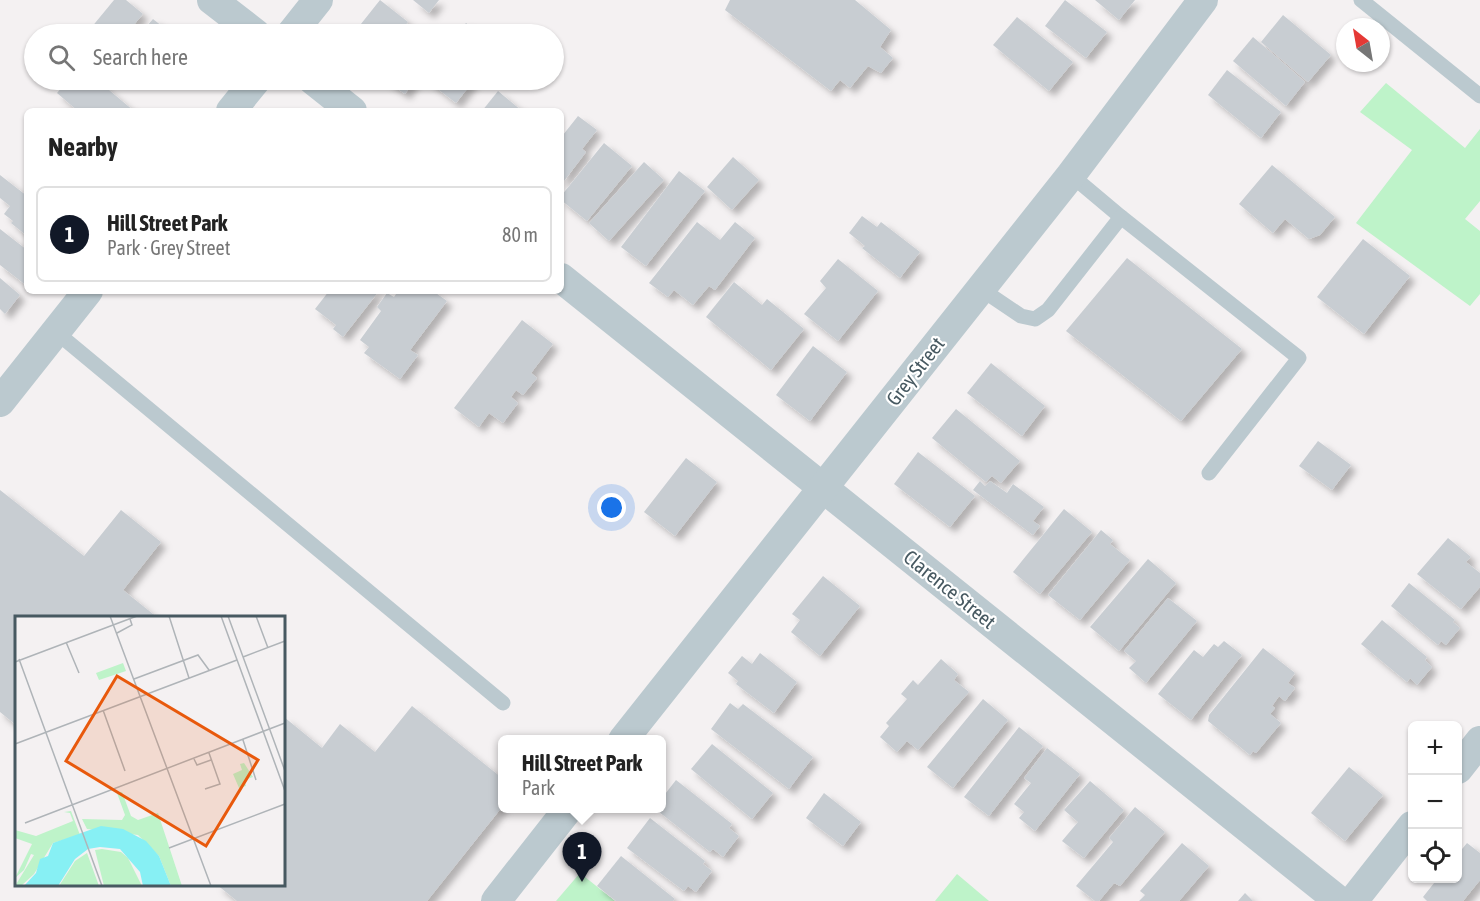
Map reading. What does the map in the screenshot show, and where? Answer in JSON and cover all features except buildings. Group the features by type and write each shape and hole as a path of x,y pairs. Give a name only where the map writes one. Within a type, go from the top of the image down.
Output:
{"street":[{"path":"212,0 243,24"},
{"path":"299,24 318,0"},
{"name":"Grey Street","path":"627,735 1071,175 1203,0"},
{"path":"233,108 248,90"},
{"path":"325,90 348,108"},
{"name":"Clarence Street","path":"564,280 1339,901"},
{"path":"0,402 86,294"},
{"path":"1462,764 1480,741"},
{"path":"496,901 565,813"},
{"path":"1353,901 1411,829"}],"lane":[{"path":"1361,0 1480,96"},
{"path":"1071,175 1299,358 1209,472"},
{"path":"981,289 1021,316 1035,319 1048,310 1121,217"},
{"path":"56,332 503,703"}],"green space":[{"path":"1386,83 1465,148 1480,129 1480,201 1465,219 1480,231 1480,294 1470,306 1356,223 1412,150 1360,112"},
{"path":"580,873 615,901 556,901"},
{"path":"957,874 989,901 935,901"}],"place":[{"name":"Hill Street Park","path":"582,882"}]}
